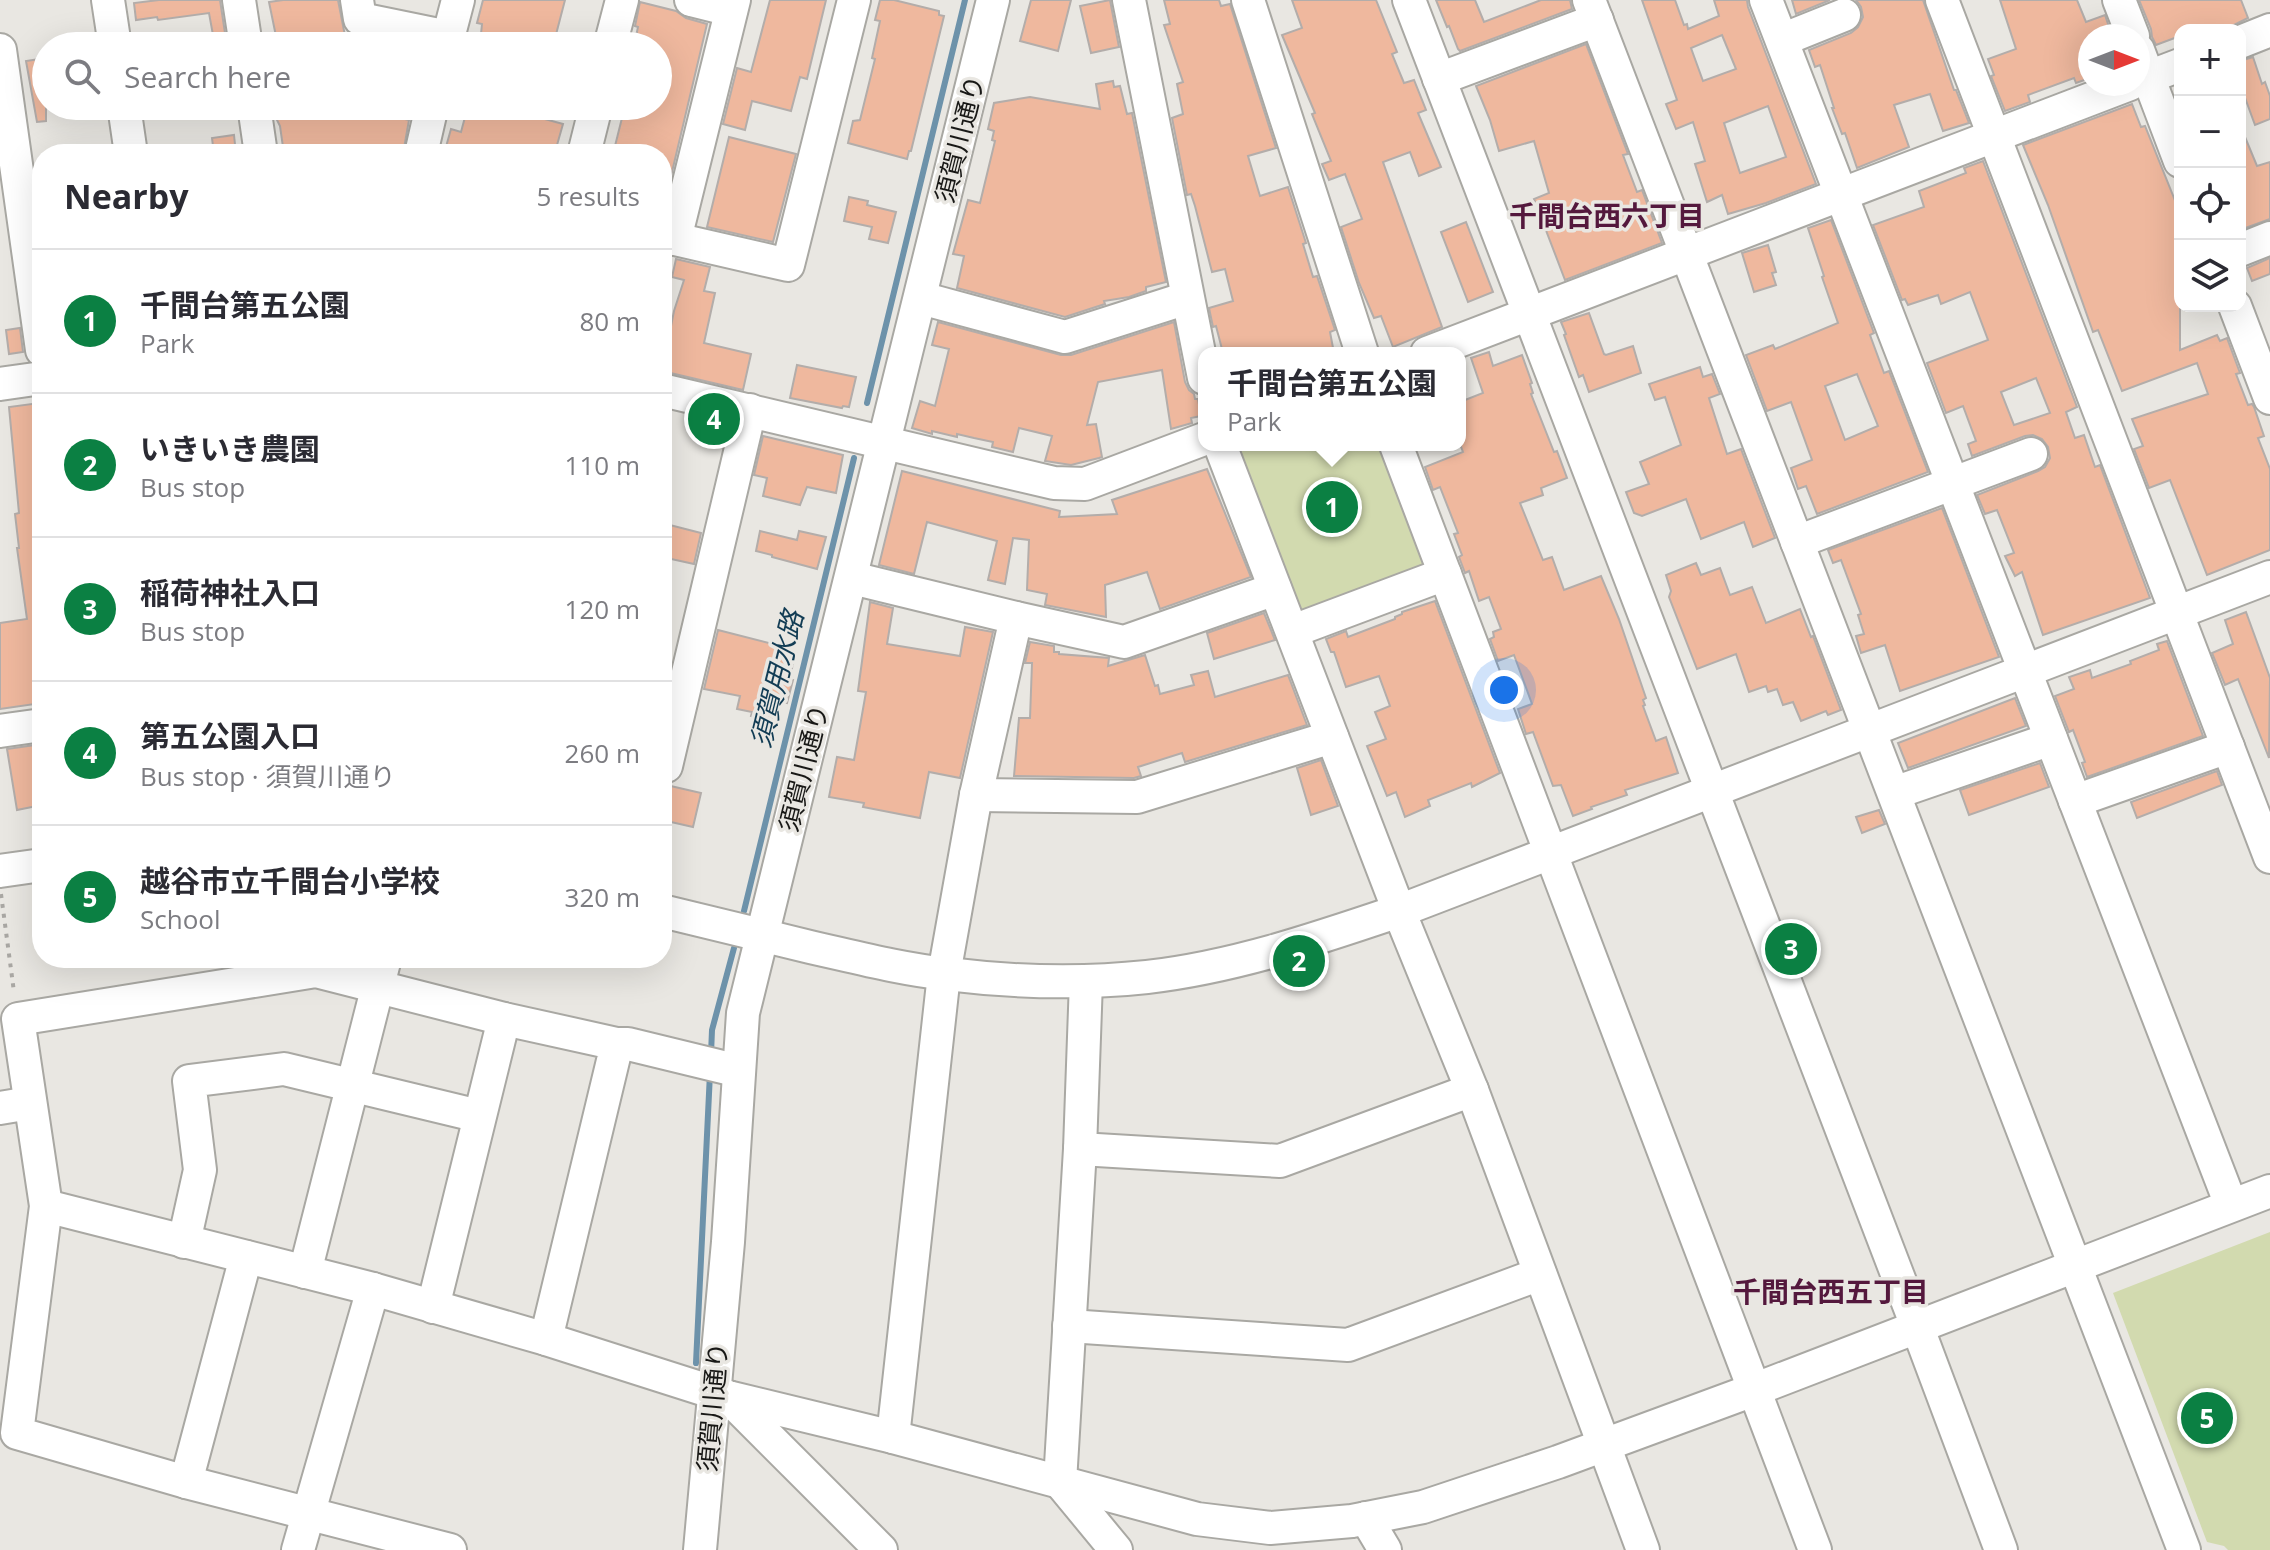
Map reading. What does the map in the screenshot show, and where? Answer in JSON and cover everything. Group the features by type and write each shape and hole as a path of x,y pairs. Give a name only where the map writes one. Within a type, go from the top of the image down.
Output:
{"street":[{"path":"108,0 113,32"},
{"path":"239,0 244,32"},
{"path":"357,0 360,19 409,32"},
{"path":"450,32 458,0"},
{"path":"614,32 622,0"},
{"path":"672,222 732,5 691,0"},
{"path":"672,238 788,265 854,0"},
{"name":"須賀川通り","path":"700,1550 722,1394 743,1013 993,0"},
{"path":"1129,0 1198,350"},
{"path":"1248,0 1360,347"},
{"path":"1409,0 2001,1550"},
{"path":"1766,0 2231,1205"},
{"path":"1942,0 2268,846"},
{"path":"2119,0 2128,24"},
{"path":"1439,79 1593,10 2184,1550"},
{"path":"1782,40 1844,15"},
{"path":"2246,40 2270,30"},
{"path":"0,50 32,279"},
{"path":"2150,71 2174,66"},
{"path":"1443,347 1994,136 2086,96"},
{"path":"2150,96 2174,148"},
{"path":"126,120 130,144"},
{"path":"256,120 260,144"},
{"path":"423,144 429,120"},
{"path":"586,144 592,120"},
{"path":"2246,248 2270,238"},
{"path":"921,298 1065,337 1187,298"},
{"path":"2237,312 2270,398"},
{"path":"0,384 32,379"},
{"path":"672,392 1054,483 1085,484 1198,441"},
{"path":"672,741 750,410"},
{"path":"1222,451 1399,911 1472,1090 1643,1550"},
{"path":"1398,451 1815,1550"},
{"path":"1797,542 2031,454"},
{"path":"1293,631 1445,574"},
{"path":"672,913 868,961 944,974 1086,981 1147,977 1208,967 1306,942 1399,911 2270,577"},
{"path":"852,578 1124,642 1275,589"},
{"path":"893,1437 944,974 976,795 1016,618"},
{"path":"0,731 32,726"},
{"path":"976,795 1137,797 1332,737"},
{"path":"1894,793 2051,739"},
{"path":"2075,801 2228,747"},
{"path":"0,871 32,866"},
{"path":"450,1550 186,1482 17,1433 46,1206 15,1106 18,1019 316,971 382,972 504,1019 739,1071"},
{"path":"305,1272 382,972"},
{"path":"1086,981 1080,1149 1060,1482 1116,1550"},
{"path":"433,1307 504,1019"},
{"path":"546,1339 617,1044"},
{"path":"184,1242 200,1170 189,1081 284,1069 479,1116"},
{"path":"1080,1149 1280,1161 1472,1090"},
{"path":"46,1206 373,1289 722,1394 1197,1519 1270,1528 1366,1518 1423,1507 1756,1389 2270,1191"},
{"path":"186,1482 246,1257"},
{"path":"1069,1326 1348,1345 1540,1274"},
{"path":"298,1550 373,1289"},
{"path":"722,1394 881,1550"},
{"path":"1366,1518 1385,1550"}],"path":[{"path":"0,883 18,1019"}],"green space":[{"path":"1234,451 1388,451 1434,571 1300,623"},
{"path":"2270,1232 2270,1550 2228,1550 2207,1542 2113,1293"}],"building":[{"path":"220,0 225,32 212,32 209,13 136,20 134,3"},
{"path":"338,0 344,32 275,32 269,2"},
{"path":"483,0 565,0 557,32 481,32 482,24 477,23"},
{"path":"770,0 826,0 807,79 800,77 791,111 752,101 745,130 723,124 737,68 751,72"},
{"path":"880,0 894,0 939,11 939,15 944,16 907,159 848,143 853,121 860,120 875,59 872,58 880,21 875,20"},
{"path":"1031,0 1071,0 1058,51 1020,41"},
{"path":"1110,0 1119,47 1091,53 1080,6"},
{"path":"1164,0 1219,0 1221,6 1230,4 1276,148 1248,156 1260,196 1288,187 1313,277 1317,276 1335,330 1330,332 1333,347 1221,347 1209,308 1233,301 1225,269 1212,272 1195,206 1191,194 1187,195 1172,118 1183,114 1177,84 1183,82 1164,25 1170,24"},
{"path":"1292,0 1376,0 1397,52 1392,54 1404,83 1414,80 1426,110 1418,113 1441,167 1419,176 1410,152 1383,162 1442,327 1393,347 1381,316 1374,318 1341,227 1362,219 1345,174 1329,180 1322,164 1331,161 1312,114 1315,113 1282,35 1302,28"},
{"path":"1436,0 1475,0 1484,22 1541,0 1570,0 1572,9 1460,51"},
{"path":"1642,0 1675,0 1688,29 1719,16 1714,0 1747,0 1816,184 1728,214 1722,195 1707,202 1695,164 1705,161 1693,122 1676,129 1666,104 1677,100","holes":["1722,35 1736,69 1703,81 1691,48","1768,106 1786,157 1740,173 1724,123"]},
{"path":"1792,0 1830,0 1796,14"},
{"path":"1856,0 1923,0 1954,90 1969,123 1943,131 1930,94 1894,105 1909,147 1857,168 1832,108 1820,65 1815,67 1809,50 1851,33 1858,27 1863,17"},
{"path":"2000,0 2077,0 2086,22 2105,15 2108,24 2078,24 2078,82 2074,78 2028,95 2030,102 2005,111 1991,76 1994,75 1988,59 2016,49"},
{"path":"2139,0 2241,0 2248,18 2236,24 2174,24 2174,38 2156,45"},
{"path":"640,2 676,11 686,18 707,24 672,172 672,144 616,144 622,120 672,120 672,32 637,32 638,27 635,26"},
{"path":"1586,44 1628,154 1623,155 1637,192 1642,190 1662,243 1565,280 1534,199 1549,193 1534,141 1499,151 1476,86"},
{"path":"2253,57 2262,84 2265,82 2270,96 2270,119 2255,125 2246,100 2246,59"},
{"path":"32,60 32,94 26,61"},
{"path":"1113,81 1114,87 1120,86 1127,114 1132,113 1166,282 1065,317 957,288 964,256 953,254 968,200 980,203 995,141 992,140 994,131 988,129 994,103 1030,97 1100,109 1096,84"},
{"path":"2132,104 2141,127 2145,126 2174,198 2174,312 2180,312 2180,350 2217,335 2220,341 2227,338 2240,373 2236,374 2248,405 2254,407 2264,436 2258,438 2270,469 2270,550 2207,575 2170,480 2149,488 2134,449 2143,446 2132,419 2208,394 2197,363 2122,391 2098,330 2093,332 2023,145"},
{"path":"277,120 409,120 405,144 283,144"},
{"path":"464,120 548,120 563,124 557,144 447,144 451,129 461,132"},
{"path":"234,135 235,144 213,144 212,138"},
{"path":"729,137 796,154 773,242 707,227"},
{"path":"2246,139 2257,166 2270,162 2270,219 2246,228"},
{"path":"1983,161 2077,407 2066,412 2075,438 2084,435 2095,467 2100,465 2150,598 2043,635 2022,572 2015,576 2005,556 2014,553 1997,510 1985,514 1977,495 2045,467 2050,458 2048,447 2042,439 2033,435 1972,456 1968,444 1976,441 1963,406 1946,413 1927,363 1988,340 1970,292 1941,304 1938,295 1908,305 1905,299 1902,300 1873,225 1924,207 1919,191 1966,173 1964,168","holes":["2036,378 2050,413 2014,425 2001,392"]},
{"path":"849,197 896,212 888,243 869,239 872,227 844,221"},
{"path":"1831,220 1874,333 1870,335 1884,373 1889,371 1928,472 1817,514 1806,486 1798,489 1791,468 1812,460 1791,402 1767,411 1746,355 1773,345 1775,349 1838,323 1808,228","holes":["1857,374 1878,426 1845,440 1825,386"]},
{"path":"1466,222 1493,292 1468,302 1441,232"},
{"path":"1768,245 1776,272 1772,273 1776,285 1754,292 1742,253"},
{"path":"2270,258 2270,274 2252,281 2247,268"},
{"path":"676,259 710,267 704,291 715,293 704,343 751,354 743,390 672,373 672,321 684,280 672,277"},
{"path":"1589,313 1604,354 1633,346 1641,373 1589,392 1583,375 1579,377 1561,322"},
{"path":"938,322 1061,355 1071,355 1174,322 1185,382 1198,399 1198,417 1191,418 1192,423 1171,429 1162,370 1098,382 1087,425 1096,424 1102,457 1071,465 1045,461 1052,436 1019,428 1013,452 992,447 993,442 957,434 957,437 932,431 932,434 912,428 920,401 935,406 949,349 932,345"},
{"path":"20,328 23,352 9,354 6,330"},
{"path":"1489,352 1493,366 1522,355 1532,383 1531,394 1567,478 1541,488 1543,495 1520,503 1543,560 1552,557 1564,590 1601,576 1646,698 1643,706 1656,741 1666,737 1678,773 1625,790 1627,795 1573,816 1561,785 1553,786 1533,732 1526,734 1518,709 1532,704 1514,655 1498,661 1490,639 1494,637 1493,632 1501,629 1489,597 1479,601 1469,571 1465,573 1454,534 1458,533 1440,487 1433,490 1425,467 1466,451 1466,400 1483,393 1471,358"},
{"path":"797,365 856,377 849,407 790,398"},
{"path":"1700,367 1703,377 1712,374 1720,394 1709,398 1727,454 1741,449 1775,538 1753,547 1744,522 1701,539 1686,499 1642,516 1634,513 1626,492 1649,484 1640,462 1681,445 1665,397 1655,400 1649,384"},
{"path":"32,404 32,704 0,709 0,623 27,619 17,548 15,514 19,513 9,407"},
{"path":"763,436 843,455 836,493 807,487 800,505 763,496 767,478 754,475"},
{"path":"1207,469 1251,577 1160,609 1147,572 1105,585 1106,617 1045,605 1047,594 1027,590 1029,540 1013,538 1005,584 988,580 997,541 927,522 914,574 879,565 902,471 1060,511 1059,517 1117,514 1112,500"},
{"path":"1942,508 1999,657 1900,691 1885,645 1861,653 1856,636 1864,634 1858,615 1861,614 1841,560 1833,563 1828,550"},
{"path":"672,526 701,533 694,564 672,559"},
{"path":"760,531 797,540 799,531 826,537 817,569 756,551"},
{"path":"1696,563 1701,575 1720,568 1730,595 1752,587 1766,623 1800,609 1841,710 1828,715 1826,711 1801,721 1793,702 1783,705 1777,689 1768,692 1766,686 1749,692 1736,654 1697,669 1669,597 1671,591 1666,575"},
{"path":"1435,601 1500,773 1472,787 1471,783 1428,800 1430,806 1405,817 1396,792 1387,796 1367,746 1386,739 1375,712 1390,706 1379,676 1346,687 1326,639 1346,631 1348,637 1395,619 1402,612"},
{"path":"870,602 893,608 887,644 960,656 965,627 993,632 960,778 929,772 920,818 829,797 837,757 854,760 866,692 858,691"},
{"path":"2246,612 2270,678 2269,758 2238,679 2225,685 2212,653 2233,644 2225,620"},
{"path":"1264,613 1275,640 1214,659 1207,633"},
{"path":"718,630 792,649 791,652 796,653 787,703 775,700 769,720 737,709 740,696 704,689"},
{"path":"2167,641 2203,736 2087,777 2073,730 2069,732 2055,696 2074,689 2069,677 2090,670 2092,678 2131,664 2130,661 2159,650 2157,644"},
{"path":"1030,642 1054,646 1054,652 1059,654 1109,658 1108,666 1145,655 1160,694 1194,685 1191,675 1208,671 1215,697 1288,675 1307,725 1185,762 1182,753 1138,767 1141,776 1134,778 1014,776 1019,718 1030,718 1032,663 1025,663"},
{"path":"2015,698 2026,726 1908,768 1898,743"},
{"path":"32,745 32,807 17,810 7,749"},
{"path":"1321,760 1338,806 1311,815 1297,768"},
{"path":"2040,763 2049,787 1969,815 1960,790"},
{"path":"2217,771 2222,785 2137,818 2131,802"},
{"path":"672,786 701,793 693,827 672,822"},
{"path":"1879,810 1885,824 1862,833 1856,817"}],"waterway":[{"name":"須賀用水路","path":"867,403 965,0"},
{"name":"須賀用水路","path":"744,911 854,458"},
{"name":"須賀用水路","path":"711,1054 712,1030 734,948"},
{"name":"須賀用水路","path":"696,1363 710,1073"}],"place":[{"name":"第五公園入口","path":"714,419"},
{"name":"千間台第五公園","path":"1332,507"},
{"name":"稲荷神社入口","path":"1791,949"},
{"name":"いきいき農園","path":"1299,961"},
{"name":"越谷市立千間台小学校","path":"2207,1418"}],"district":[{"name":"千間台西六丁目","path":"1607,216"},
{"name":"千間台西五丁目","path":"1831,1292"}]}
